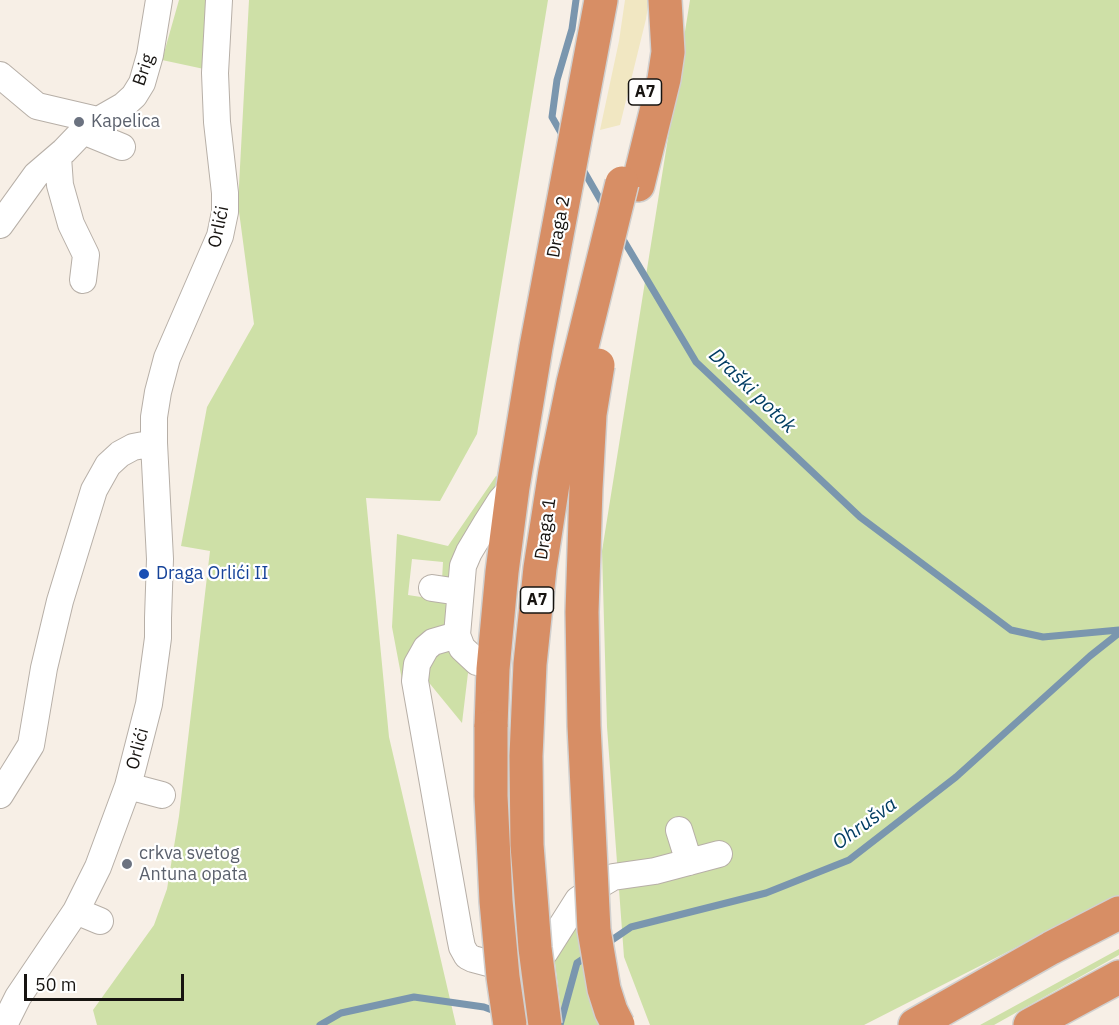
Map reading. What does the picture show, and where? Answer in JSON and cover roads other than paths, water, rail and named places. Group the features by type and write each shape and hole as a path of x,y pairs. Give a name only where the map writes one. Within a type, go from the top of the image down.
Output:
{"highway":[{"name":"Draga 2","path":"511,499 536,347 601,0"},
{"name":"A7","path":"630,184 648,79 665,0"},
{"name":"Draga 1","path":"545,1025 535,948 527,845 525,756 530,664 540,568 555,471 573,383 630,184"},
{"path":"618,1025 604,989 594,930 584,726 582,612 590,414 630,184"},
{"name":"A7","path":"510,1025 496,901 491,796 483,728 494,659 511,499"},
{"path":"494,1025 486,976 476,864 483,728 477,662 478,619 485,579 511,499"},
{"path":"915,1025 1051,948 1119,913"},
{"path":"951,1025 1119,932"},
{"path":"1030,1025 1119,976"},
{"path":"1055,1025 1119,990"}],"street":[{"name":"Brig","path":"0,225 36,175 90,125 123,106 134,96 142,83 150,54 159,0"},
{"name":"Orlići","path":"4,1025 18,997 76,911 98,867 128,786 149,704 158,638 160,559 154,417 167,358 209,266 220,236 225,212 215,73 219,0"},
{"path":"0,75 37,106 90,125 122,147"},
{"path":"57,157 60,185 71,224 86,255 83,280"},
{"path":"0,795 31,745 44,668 60,601 97,483 108,465 120,454 133,447 154,443"},
{"path":"477,662 462,648 457,635 463,566 501,500 511,499"},
{"path":"432,588 459,592"},
{"path":"457,635 433,642 426,648 417,664 415,681 460,937 467,956 503,967 531,962 545,952 573,907 595,888 613,877 655,871 719,854"},
{"path":"128,786 162,795"},
{"path":"680,830 689,862"},
{"path":"76,911 100,921"}],"waterway":[{"name":"Draški potok","path":"564,138 552,117 557,80 572,29 576,0"},
{"name":"Draški potok","path":"582,168 605,208"},
{"name":"Draški potok","path":"621,236 696,362 860,517 1011,630 1043,637 1119,630"},
{"name":"Ohrušva","path":"606,944 631,927 766,893 849,860 956,777 1090,656 1119,633"},
{"name":"Ohrušva","path":"560,1025 577,963 589,955"},
{"path":"320,1025 341,1013 414,997 484,1007 500,1013"}],"place":[{"name":"Kapelica","path":"79,122"},
{"name":"Draga Orlići II","path":"144,574"},
{"name":"crkva svetog Antuna opata","path":"127,864"}]}
